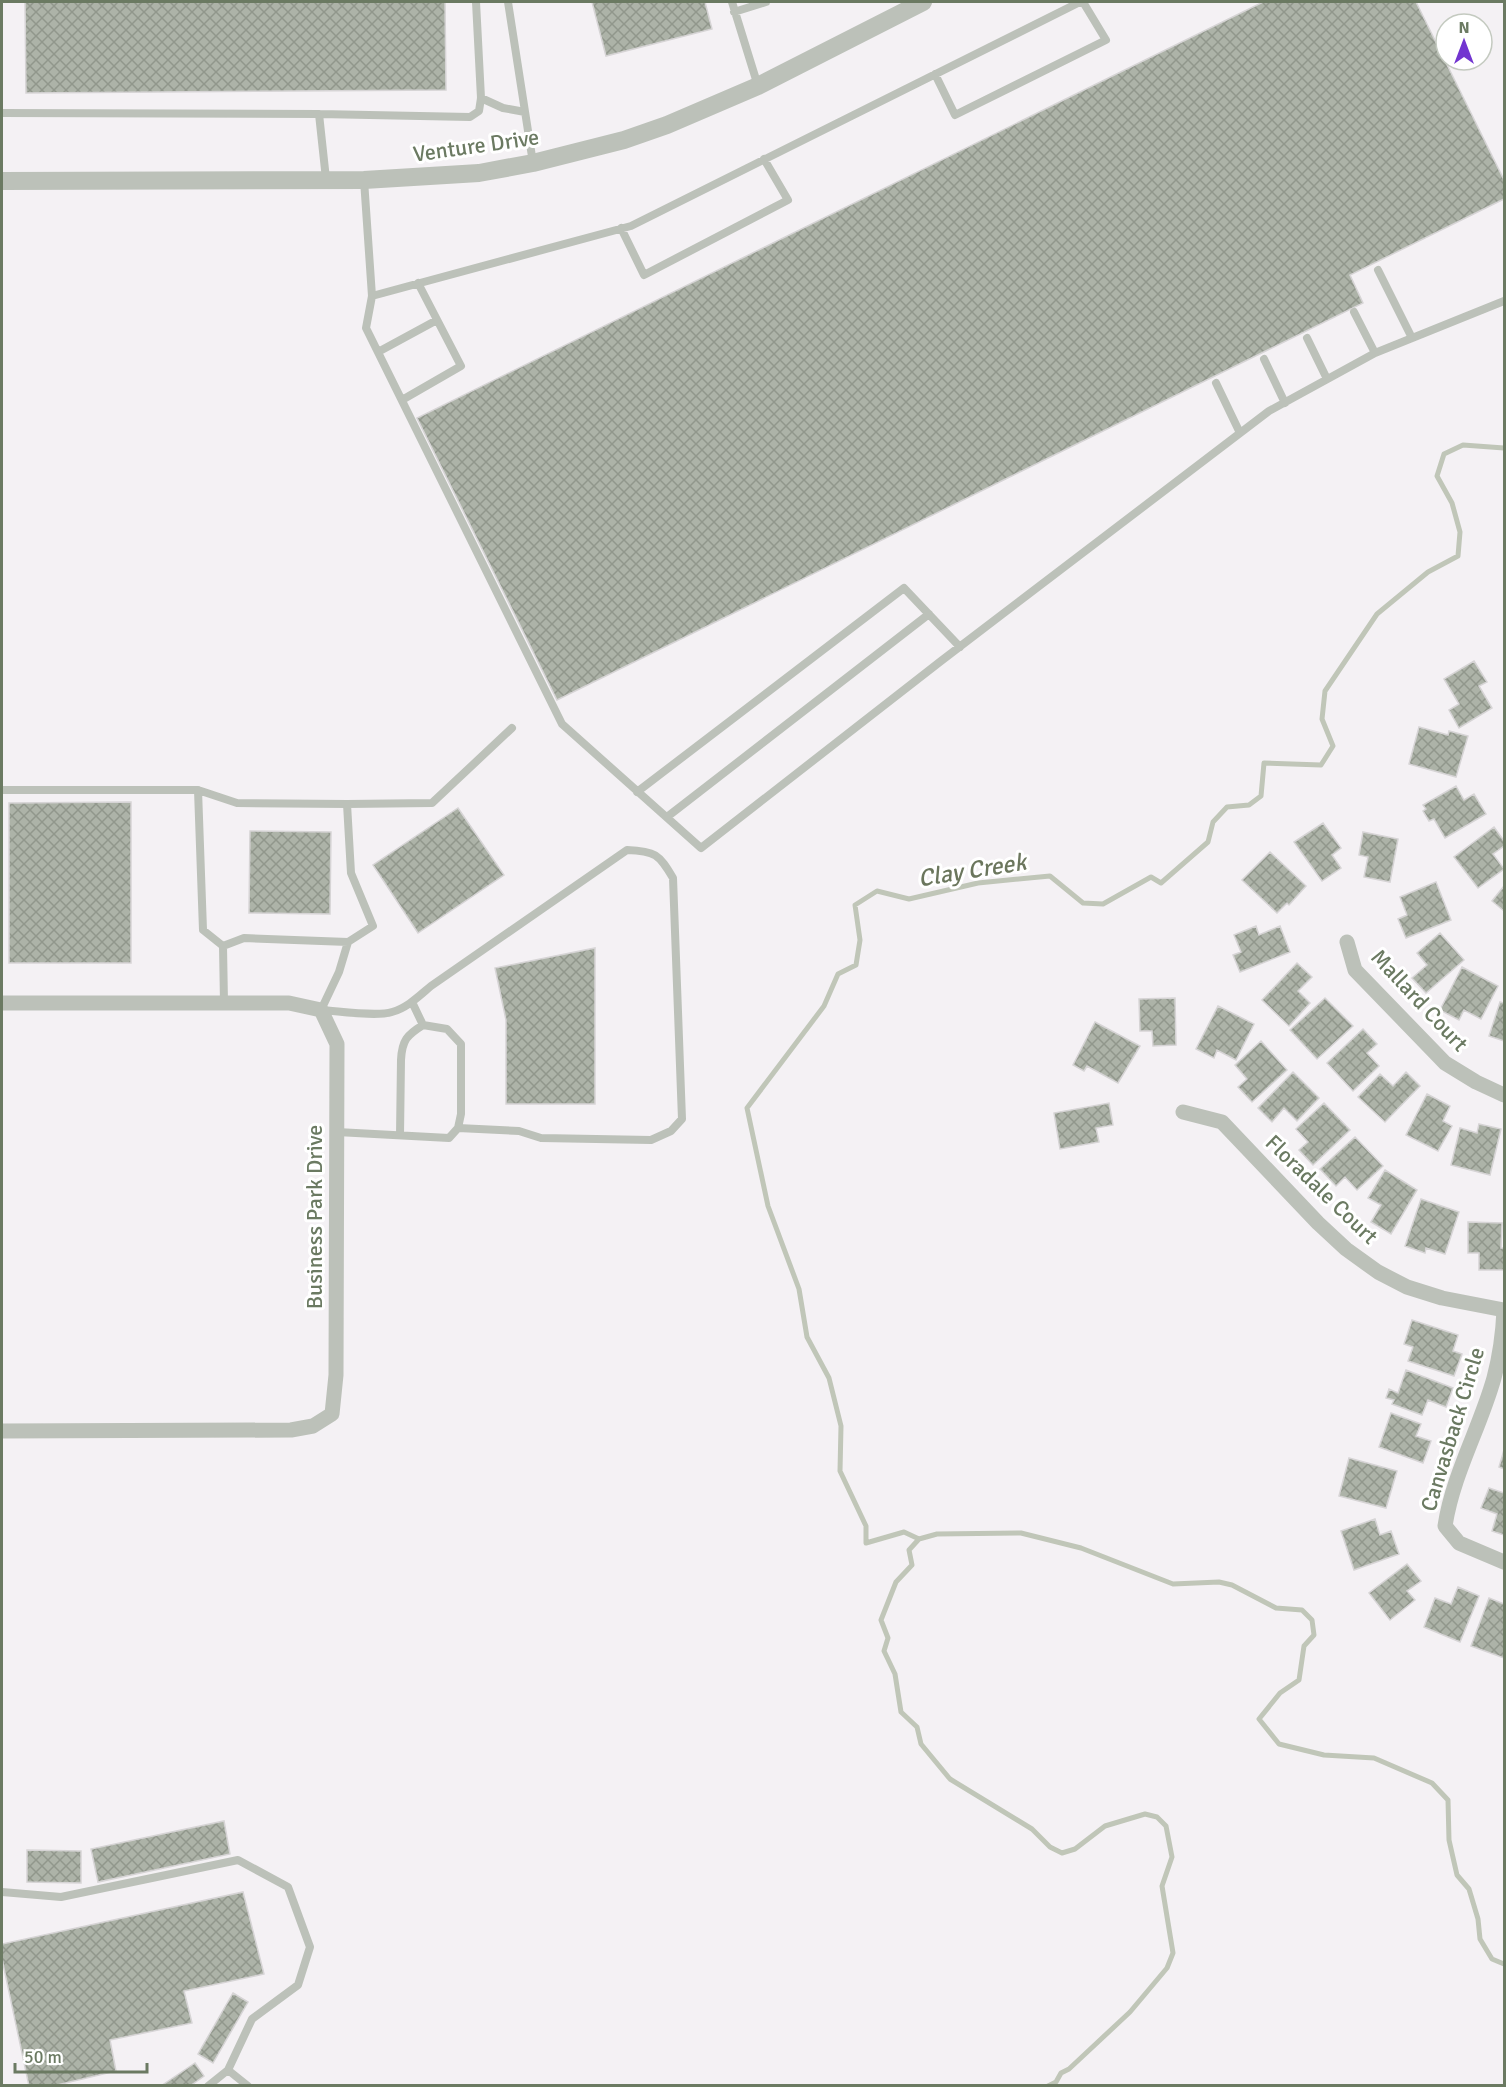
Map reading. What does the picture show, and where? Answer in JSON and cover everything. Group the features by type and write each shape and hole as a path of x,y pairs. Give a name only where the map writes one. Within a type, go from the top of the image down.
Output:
{"street":[{"name":"Venture Drive","path":"2,181 364,180 479,173 533,163 583,152 667,125 758,86 923,2"},
{"name":"Mallard Court","path":"1347,942 1355,970 1445,1064 1504,1095"},
{"path":"2,1003 289,1003 321,1010"},
{"name":"Business Park Drive","path":"2,1431 291,1430 314,1426 332,1414 336,1375 337,1044 321,1010"},
{"name":"Floradale Court","path":"1183,1112 1222,1122 1318,1223 1346,1249 1378,1272 1407,1287 1442,1298 1504,1310"},
{"name":"Canvasback Circle","path":"1504,1310 1503,1336 1493,1379 1449,1501 1445,1526 1459,1543 1504,1562"}],"lane":[{"path":"2,113 470,117 479,111 481,98 476,2"},
{"path":"508,2 533,163"},
{"path":"732,2 758,86"},
{"path":"735,12 766,2"},
{"path":"372,296 631,226 935,74 1082,2 1106,40 955,115 935,74"},
{"path":"481,98 503,108 525,112"},
{"path":"319,114 326,180"},
{"path":"621,228 644,275 789,201 764,159"},
{"path":"364,180 372,296 366,328 562,724 701,848 960,646 1269,411 1375,353 1504,301"},
{"path":"1378,270 1412,338"},
{"path":"402,400 461,366 418,283"},
{"path":"1354,312 1375,353"},
{"path":"378,352 437,320"},
{"path":"1306,338 1327,379"},
{"path":"1264,359 1285,403"},
{"path":"1216,383 1240,433"},
{"path":"638,792 904,588 960,646"},
{"path":"667,817 929,614"},
{"path":"2,790 198,790 237,803 432,803 512,728"},
{"path":"198,790 202,930 223,946"},
{"path":"223,946 244,938 348,942 373,926 351,873 347,804"},
{"path":"348,942 339,972 321,1010 390,1013 412,1002 440,980 627,850 647,850 663,860 673,878 682,1119 671,1131 651,1140 550,1138 519,1131 458,1128"},
{"path":"223,946 224,1003"},
{"path":"412,1002 423,1025"},
{"path":"336,1132 449,1138 458,1128 461,1114 461,1044 447,1029 423,1025 408,1035 402,1049 400,1135"},
{"path":"2,1892 61,1897 238,1860 288,1887 310,1947 298,1985 252,2019 228,2070 208,2085"},
{"path":"228,2070 248,2085"}],"building":[{"path":"25,2 445,2 446,90 26,93"},
{"path":"592,2 705,2 712,29 606,56"},
{"path":"1263,2 1416,2 1434,38 1434,72 1451,72 1504,180 1504,199 1350,275 1363,303 557,700 417,418"},
{"path":"1474,661 1487,682 1479,686 1492,708 1459,728 1449,710 1459,704 1444,679"},
{"path":"1419,727 1448,735 1449,731 1468,736 1456,777 1409,764"},
{"path":"1456,786 1464,800 1474,794 1486,814 1445,838 1434,819 1429,821 1423,811 1426,809 1423,805"},
{"path":"131,802 131,963 9,963 9,803"},
{"path":"458,808 504,875 418,933 373,865"},
{"path":"1323,823 1341,848 1332,855 1341,868 1322,881 1294,842"},
{"path":"1494,827 1504,841 1504,846 1493,854 1504,869 1478,888 1454,857"},
{"path":"250,831 331,832 330,914 249,913"},
{"path":"1363,832 1398,839 1390,882 1364,877 1368,857 1359,855"},
{"path":"1270,852 1306,886 1289,905 1287,903 1277,913 1242,880"},
{"path":"1436,882 1451,920 1406,938 1398,919 1407,915 1400,897"},
{"path":"1504,886 1504,911 1492,901"},
{"path":"1256,926 1259,935 1280,926 1290,952 1240,972 1233,955 1241,952 1234,935"},
{"path":"1440,933 1464,960 1426,993 1412,978 1427,965 1417,953"},
{"path":"595,948 595,1104 506,1104 506,1020 495,968"},
{"path":"1297,963 1312,977 1298,991 1310,1003 1289,1026 1262,1000"},
{"path":"1462,967 1498,986 1481,1019 1464,1010 1459,1020 1440,1010"},
{"path":"1175,998 1176,1045 1153,1046 1152,1031 1140,1031 1139,999"},
{"path":"1325,998 1353,1026 1317,1059 1290,1030"},
{"path":"1500,1002 1504,1003 1504,1041 1489,1036"},
{"path":"1218,1006 1254,1024 1236,1060 1217,1050 1214,1058 1196,1049"},
{"path":"1095,1022 1140,1046 1118,1083 1087,1066 1084,1071 1073,1065"},
{"path":"1363,1029 1377,1044 1367,1053 1379,1066 1353,1091 1327,1063"},
{"path":"1261,1041 1287,1070 1252,1102 1238,1087 1247,1079 1235,1065"},
{"path":"1293,1072 1319,1098 1297,1121 1284,1108 1272,1122 1258,1108"},
{"path":"1406,1072 1420,1086 1385,1122 1358,1097 1380,1074 1393,1086"},
{"path":"1427,1094 1450,1106 1443,1121 1452,1126 1438,1151 1406,1135"},
{"path":"1109,1103 1113,1125 1096,1128 1099,1142 1060,1149 1054,1113"},
{"path":"1324,1103 1350,1130 1313,1165 1299,1150 1308,1142 1296,1129"},
{"path":"1479,1124 1501,1129 1490,1175 1451,1165 1460,1128 1477,1133"},
{"path":"1355,1137 1383,1166 1357,1190 1345,1177 1336,1186 1320,1169"},
{"path":"1385,1170 1417,1190 1391,1234 1371,1222 1381,1205 1368,1198"},
{"path":"1421,1199 1459,1212 1445,1254 1426,1248 1425,1253 1405,1246"},
{"path":"1468,1222 1502,1223 1501,1248 1504,1248 1504,1270 1479,1270 1479,1253 1468,1253"},
{"path":"1412,1320 1458,1335 1453,1351 1462,1354 1454,1376 1408,1361 1413,1347 1404,1344"},
{"path":"1406,1370 1453,1388 1446,1407 1428,1400 1422,1415 1392,1404 1394,1400 1386,1398 1389,1389 1398,1393"},
{"path":"1391,1413 1421,1424 1416,1436 1431,1441 1423,1463 1379,1447"},
{"path":"1504,1450 1504,1469 1499,1467"},
{"path":"1349,1458 1397,1471 1386,1508 1339,1496"},
{"path":"1489,1488 1504,1493 1504,1535 1492,1531 1497,1514 1481,1508"},
{"path":"1375,1519 1380,1535 1391,1531 1399,1554 1354,1570 1341,1531"},
{"path":"1407,1564 1421,1581 1407,1591 1415,1600 1390,1620 1369,1593"},
{"path":"1458,1587 1479,1596 1460,1642 1424,1627 1435,1598 1451,1604"},
{"path":"1489,1598 1504,1604 1504,1658 1471,1646"},
{"path":"224,1821 230,1854 98,1882 91,1849"},
{"path":"27,1850 81,1851 81,1883 27,1882"},
{"path":"243,1892 264,1974 184,1991 192,2023 110,2040 116,2071 53,2086 29,2086 2,1959 2,1944"},
{"path":"233,1993 248,2002 213,2063 198,2054"},
{"path":"195,2063 204,2076 190,2086 161,2086"}],"waterway":[{"name":"Clay Creek","path":"919,1539 904,1532 866,1543 866,1526 840,1471 841,1426 829,1378 807,1337 799,1289 768,1206 747,1108 824,1006 838,974 856,965 860,940 855,905 877,891 909,899 978,883 1050,876 1083,903 1103,904 1151,877 1161,883 1208,842 1213,822 1227,807 1249,805 1261,796 1264,763 1321,765 1333,746 1322,719 1325,691 1377,614 1428,572 1458,556 1460,532 1452,503 1437,476 1444,454 1463,445 1504,448"},
{"path":"1048,2086 1056,2082 1061,2073 1069,2069 1130,2012 1167,1968 1173,1953 1162,1886 1172,1857 1166,1826 1157,1817 1145,1814 1105,1826 1075,1849 1062,1853 1050,1847 1032,1829 950,1779 921,1744 917,1727 901,1712 895,1674 884,1651 888,1638 881,1620 896,1582 912,1565 909,1550 919,1539 937,1534 1021,1533 1081,1548 1173,1584 1219,1582 1232,1585 1276,1608 1302,1610 1312,1620 1314,1635 1304,1646 1299,1680 1280,1693 1259,1719 1279,1744 1324,1755 1374,1758 1432,1783 1448,1800 1449,1840 1457,1875 1469,1889 1478,1919 1480,1939 1492,1959 1504,1964"}]}
